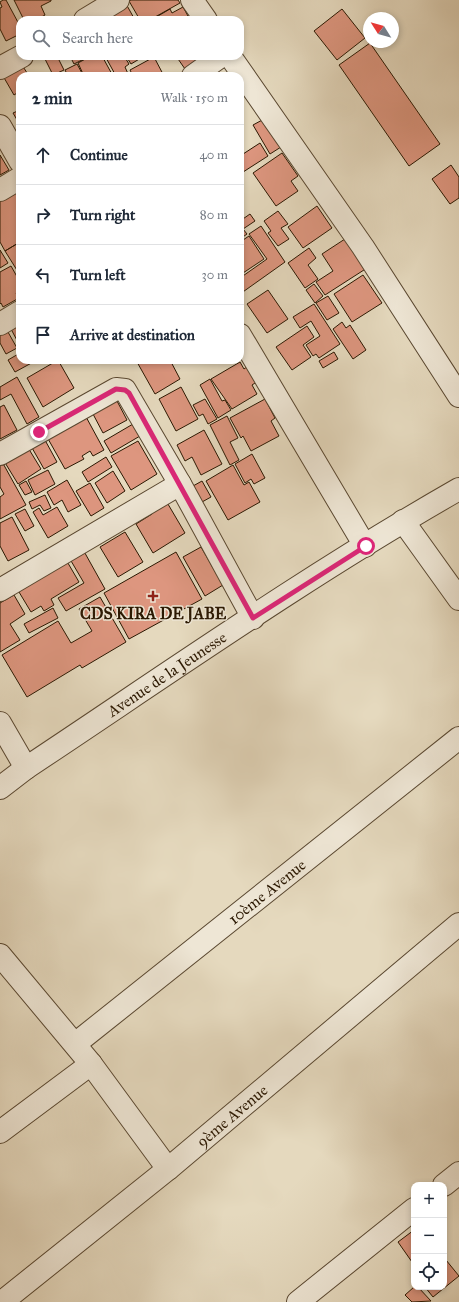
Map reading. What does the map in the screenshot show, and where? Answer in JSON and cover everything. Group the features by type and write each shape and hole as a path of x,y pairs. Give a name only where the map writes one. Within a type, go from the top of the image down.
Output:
{"street":[{"path":"92,16 118,0"},
{"path":"192,0 203,16"},
{"path":"0,68 16,59"},
{"path":"199,72 215,60"},
{"path":"233,60 241,72"},
{"path":"244,76 363,247 459,396"},
{"path":"0,126 16,154"},
{"path":"0,190 16,180"},
{"path":"0,324 16,314"},
{"path":"244,342 366,546"},
{"path":"0,454 116,389 121,388 129,393 253,618"},
{"path":"0,590 180,484"},
{"name":"Avenue de la Jeunesse","path":"0,788 26,768 253,618 403,521 459,489"},
{"path":"403,521 459,599"},
{"path":"0,723 26,768"},
{"name":"10ème Avenue","path":"75,1044 459,738"},
{"name":"9ème Avenue","path":"2,1302 168,1169 459,924"},
{"path":"4,969 75,1044 168,1169"},
{"path":"0,1132 91,1064"},
{"path":"447,1183 459,1173"},
{"path":"298,1302 411,1211"}],"building":[{"path":"6,0 16,19 16,36 6,41 0,29 0,8 2,7 0,2"},
{"path":"14,0 51,0 41,6 45,15 43,16 22,16"},
{"path":"178,0 180,3 157,16 138,16 129,1"},
{"path":"125,2 133,16 100,16"},
{"path":"183,7 188,16 158,16 170,9 172,13"},
{"path":"342,9 363,35 363,40 337,60 314,31"},
{"path":"363,48 373,48 440,144 409,166 339,65"},
{"path":"46,60 59,60 64,70 60,72 52,72"},
{"path":"72,60 82,60 74,64"},
{"path":"84,60 104,60 111,72 82,72 78,63"},
{"path":"107,60 126,60 129,64 125,67 127,72 114,72"},
{"path":"128,60 138,60 131,64"},
{"path":"148,60 156,60 162,72 131,72 130,70"},
{"path":"179,60 200,60 185,69"},
{"path":"77,64 81,72 66,72 65,70"},
{"path":"22,65 26,72 16,72 16,94 14,95 3,76"},
{"path":"264,119 281,147 270,154 253,125"},
{"path":"260,143 268,156 244,171 244,153"},
{"path":"282,153 298,176 291,181 298,191 276,206 253,173"},
{"path":"0,155 9,170 0,175"},
{"path":"451,165 459,177 459,198 450,204 432,179"},
{"path":"16,190 16,244 5,251 0,242 0,199"},
{"path":"317,206 332,228 303,248 288,227"},
{"path":"278,211 288,224 281,228 289,239 278,246 268,233 271,231 264,221"},
{"path":"250,214 255,221 244,228 244,218"},
{"path":"261,226 285,262 244,291 244,275 267,259 249,234"},
{"path":"249,236 264,259 244,272 244,239"},
{"path":"348,237 367,268 325,295 316,282 333,271 322,254"},
{"path":"16,244 16,269 5,251"},
{"path":"309,248 316,258 308,265 318,279 305,288 288,263"},
{"path":"0,250 8,263 0,268"},
{"path":"11,266 16,275 16,300 3,307 1,303 0,304 0,272"},
{"path":"363,275 382,303 352,322 334,294"},
{"path":"314,284 323,296 315,303 306,290"},
{"path":"268,290 288,319 267,333 247,304"},
{"path":"328,296 339,313 327,320 316,303"},
{"path":"314,304 340,344 319,358 316,354 313,356 306,345 320,336 311,321 300,328 293,317"},
{"path":"342,322 346,328 350,325 366,350 353,359 333,329"},
{"path":"4,325 16,346 16,349 6,354 0,343 0,327"},
{"path":"16,326 16,338 11,329"},
{"path":"307,326 314,337 303,345 311,357 292,370 276,347"},
{"path":"334,352 338,359 323,368 319,361"},
{"path":"16,355 16,364 30,364 15,372 8,360"},
{"path":"51,364 60,364 74,388 43,407 27,378"},
{"path":"138,364 172,364 180,379 155,394"},
{"path":"237,364 241,364 244,369 248,366 258,381 252,385 257,394 232,409 211,379"},
{"path":"17,377 39,417 27,424 11,394 0,400 0,387"},
{"path":"210,379 222,401 225,400 231,410 218,418 200,385"},
{"path":"181,387 198,419 176,431 159,399"},
{"path":"205,399 217,419 208,424 203,414 199,416 193,405"},
{"path":"265,399 275,418 271,421 279,436 251,451 243,436 241,438 230,418"},
{"path":"117,401 127,420 103,433 93,414"},
{"path":"4,405 17,430 0,439 0,407"},
{"path":"85,415 104,450 93,456 90,451 82,456 84,459 65,469 47,437"},
{"path":"227,416 238,438 230,442 239,460 230,465 210,425"},
{"path":"133,424 140,436 111,453 104,441"},
{"path":"204,430 222,464 201,475 192,457 185,461 177,445"},
{"path":"40,431 57,462 44,469 27,439"},
{"path":"138,441 157,474 131,490 111,456"},
{"path":"27,446 41,469 18,484 4,461"},
{"path":"252,454 265,478 254,484 251,479 245,483 235,464"},
{"path":"106,457 112,467 88,482 82,472"},
{"path":"0,458 26,505 0,519 0,497 4,494 0,487"},
{"path":"233,465 244,485 249,482 260,502 228,520 206,481"},
{"path":"48,470 55,484 35,495 28,480"},
{"path":"113,471 125,491 107,503 95,483"},
{"path":"67,480 81,505 68,512 62,500 54,505 47,492"},
{"path":"26,481 32,492 25,495 19,485"},
{"path":"202,481 211,497 202,502 193,486"},
{"path":"90,483 104,508 91,516 76,491"},
{"path":"45,495 51,508 44,511 40,505 32,509 29,502"},
{"path":"165,499 185,533 153,553 136,524 152,514 149,509"},
{"path":"57,507 68,526 48,538 33,512 39,508 43,515"},
{"path":"25,509 34,526 25,531 15,514"},
{"path":"12,517 29,550 8,561 0,546 0,523"},
{"path":"125,532 143,562 118,577 100,547"},
{"path":"81,546 105,589 66,611 58,598 84,583 67,554"},
{"path":"201,547 223,585 205,596 183,557"},
{"name":"CDS KIRA DE JABE","path":"176,552 202,599 129,639 104,593"},
{"path":"65,558 79,582 51,599 54,605 44,611 41,606 31,612 16,587"},
{"path":"14,595 25,614 10,624 20,640 0,652 0,603"},
{"path":"100,597 126,642 82,668 80,665 27,697 2,655 58,621 71,643 92,631 79,609"},
{"path":"53,608 58,618 29,633 24,624"},
{"path":"411,1232 411,1261 398,1242"},
{"path":"447,1261 459,1276 447,1286"},
{"path":"411,1290 421,1290 431,1301 412,1302 405,1295"},
{"path":"427,1290 442,1290 433,1297"}],"place":[{"name":"CDS KIRA DE JABE","path":"153,596"}],"route":[{"path":"39,432 116,389 121,388 129,393 253,618 366,546"}]}
